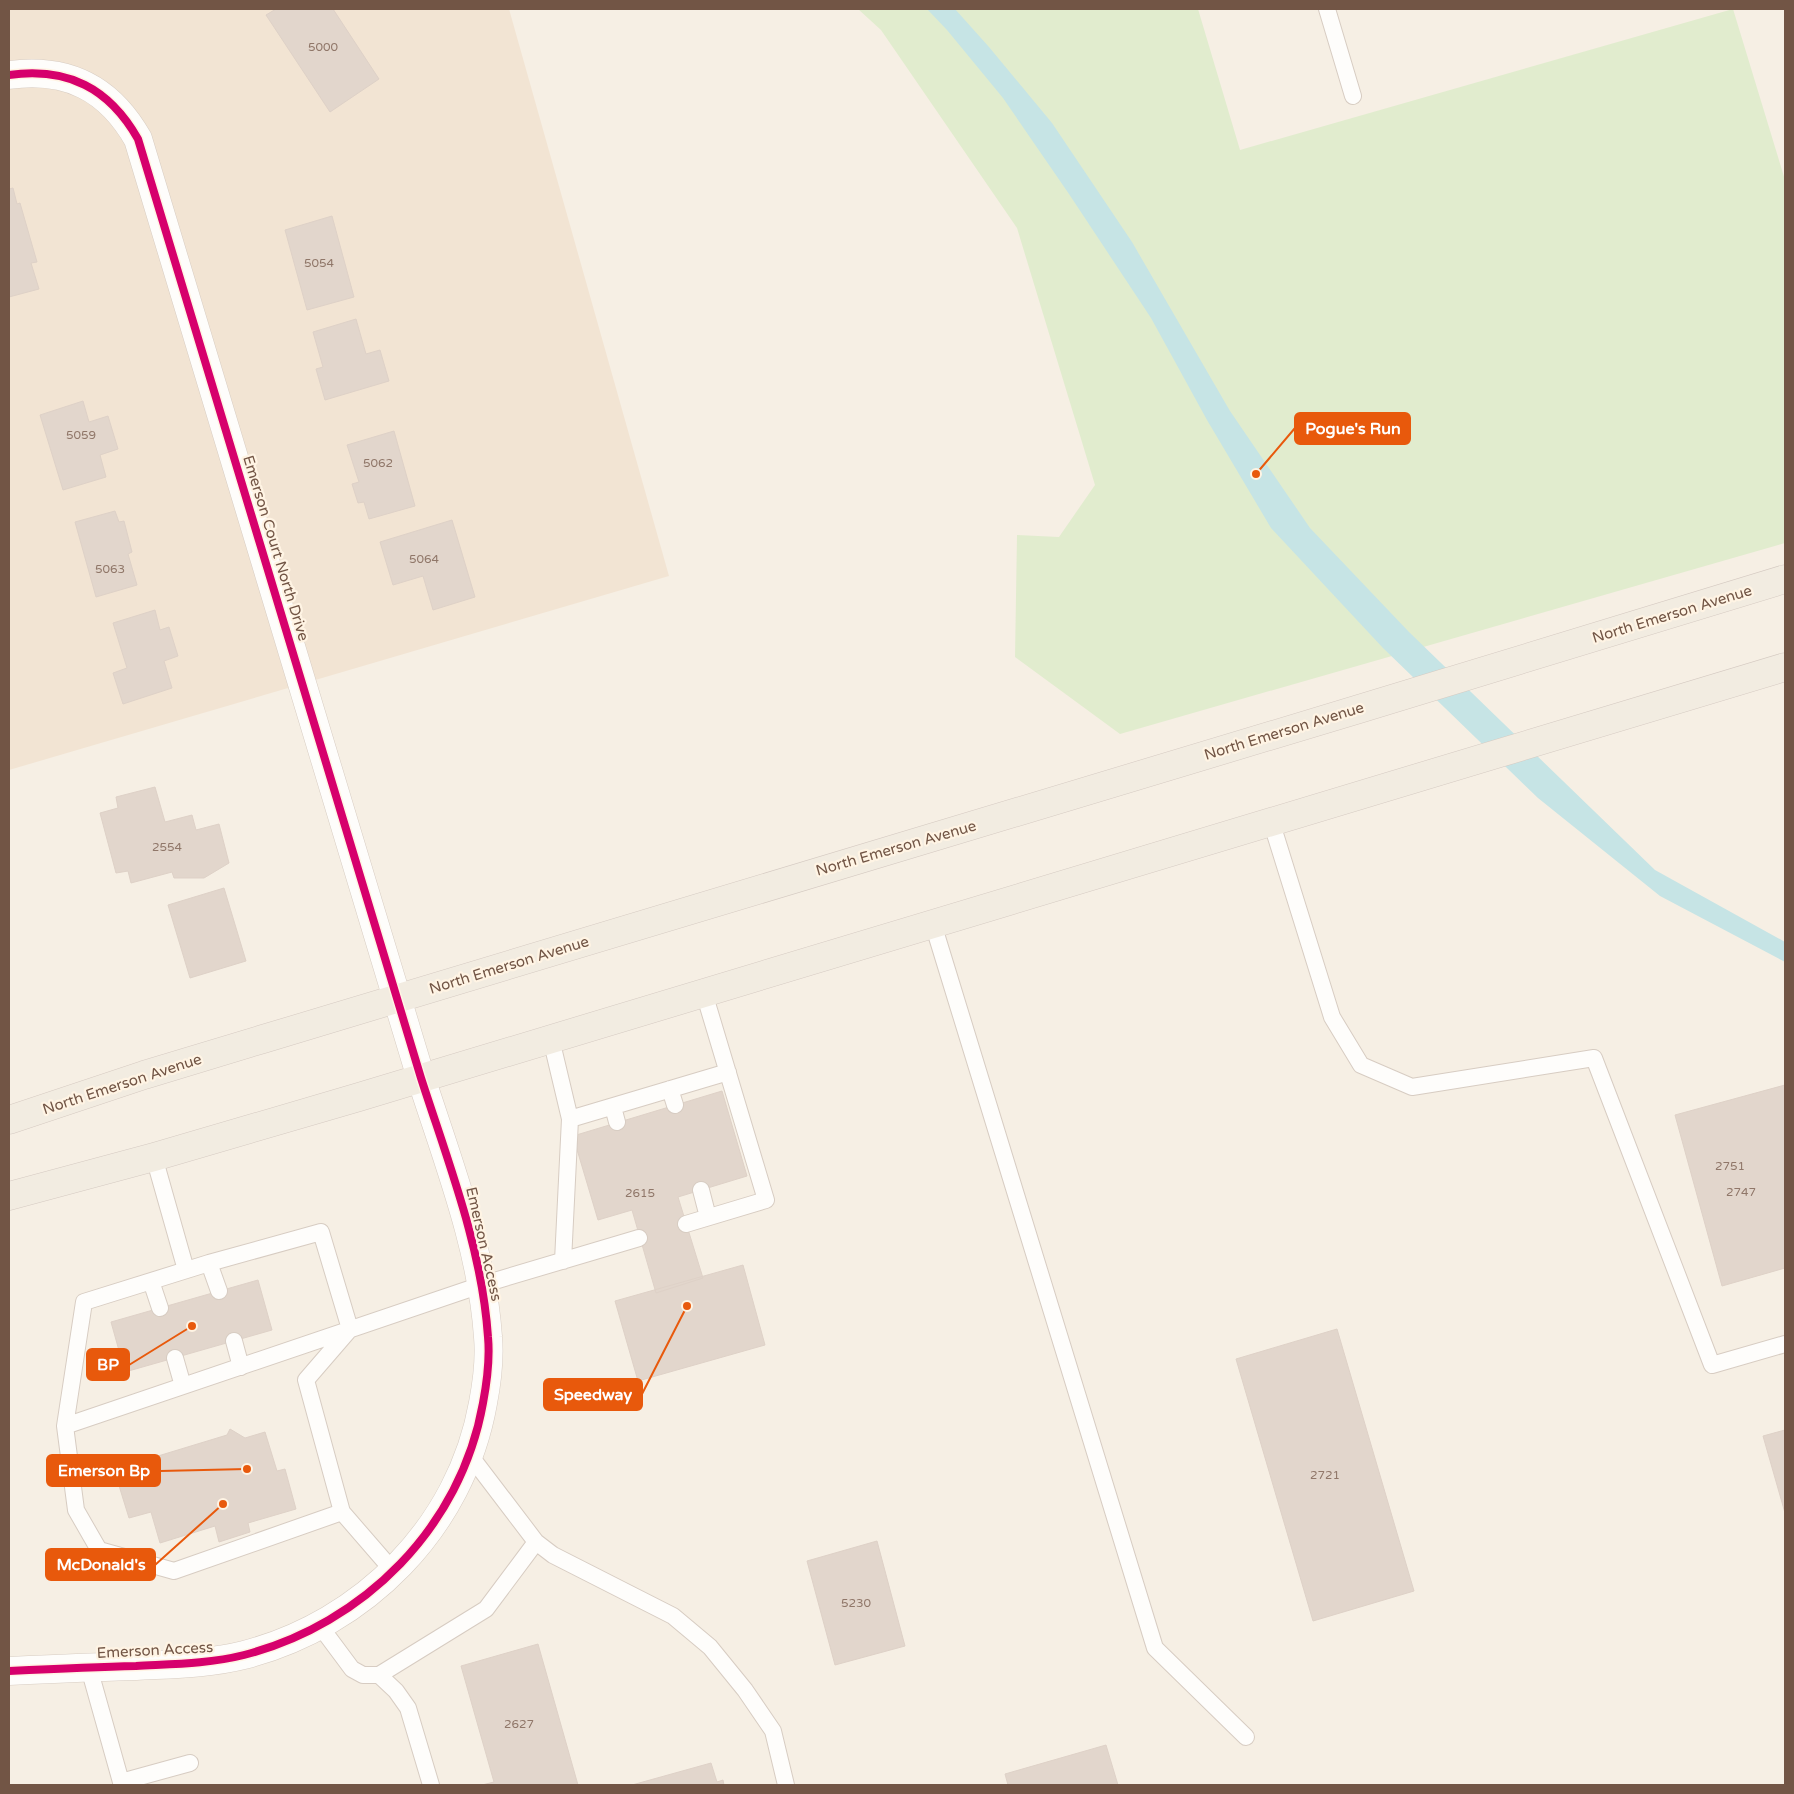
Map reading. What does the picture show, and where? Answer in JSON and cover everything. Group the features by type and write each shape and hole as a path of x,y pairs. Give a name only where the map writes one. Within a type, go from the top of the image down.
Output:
{"main road":[{"name":"North Emerson Avenue","path":"9,1120 144,1075 1785,579"},
{"path":"9,1196 154,1157 421,1078 1785,667"}],"street":[{"name":"Emerson Court North Drive","path":"9,74 40,72 59,75 89,86 124,116 138,139 409,1034"},
{"name":"Emerson Access","path":"9,1671 212,1662 274,1646 320,1626 359,1601 394,1572 445,1506 469,1454 480,1417 487,1379 489,1340 481,1285 460,1197 421,1078 409,1034"}],"lane":[{"path":"1328,9 1353,96"},
{"path":"1271,821 1332,1017 1361,1065 1412,1087 1594,1058 1712,1365 1785,1344"},
{"path":"933,924 1155,1648 1246,1737"},
{"path":"686,1224 766,1200 704,993"},
{"path":"551,1039 570,1119 563,1261"},
{"path":"570,1119 615,1114 673,1097 728,1072"},
{"path":"154,1157 186,1270"},
{"path":"701,1190 708,1217"},
{"path":"342,1512 174,1572 99,1550 76,1510 65,1426 84,1302 209,1263 321,1232 350,1329"},
{"path":"65,1426 481,1285 640,1238"},
{"path":"209,1263 219,1291"},
{"path":"151,1281 160,1308"},
{"path":"350,1329 306,1380 342,1512 394,1572"},
{"path":"234,1341 241,1367"},
{"path":"175,1358 183,1386"},
{"path":"469,1454 536,1542 553,1555 673,1616 710,1647 745,1690 772,1731 786,1785"},
{"path":"320,1626 352,1668 363,1675 379,1675 486,1609 536,1542"},
{"path":"89,1668 121,1782 190,1763"},
{"path":"379,1675 396,1691 408,1708 431,1785"}],"shaded area":[{"path":"9,9 509,9 669,576 9,770"}],"green space":[{"path":"858,9 1198,9 1240,150 1733,9 1785,180 1785,543 1120,734 1015,657 1017,535 1059,537 1095,485 1017,228 881,30"}],"water":[{"path":"927,9 955,9 1052,123 1132,242 1230,411 1310,528 1409,632 1655,870 1785,942 1785,962 1660,896 1538,798 1383,648 1271,528 1207,420 1151,318 1069,194 1003,98 947,30"}],"building":[{"path":"276,9 333,9 379,79 330,112 266,15"},
{"path":"13,188 17,204 20,203 37,262 31,263 39,289 9,297 9,189"},
{"path":"332,216 354,297 307,310 285,230"},
{"path":"356,319 366,354 380,350 389,381 325,400 316,369 323,367 313,332"},
{"path":"83,401 89,422 108,416 118,449 100,455 106,477 63,490 40,415"},
{"path":"394,431 415,506 369,519 364,502 358,503 352,484 359,482 347,445"},
{"path":"115,511 119,522 124,521 132,552 128,554 137,585 96,597 75,522"},
{"path":"452,520 475,597 433,610 423,576 393,585 380,542"},
{"path":"155,610 160,630 169,627 178,656 164,661 172,688 123,704 113,673 127,668 113,623"},
{"path":"155,787 165,822 192,815 196,830 219,824 229,863 204,878 174,878 172,872 131,883 128,871 116,873 100,813 118,808 116,797"},
{"path":"224,888 246,961 190,978 168,905"},
{"path":"1785,1085 1785,1268 1722,1286 1675,1115"},
{"path":"722,1091 747,1176 678,1197 703,1278 656,1293 632,1210 598,1220 573,1136"},
{"path":"743,1265 765,1345 638,1381 615,1301"},
{"path":"258,1280 272,1330 125,1372 111,1322"},
{"path":"1337,1329 1414,1591 1313,1621 1236,1359"},
{"path":"230,1429 245,1438 265,1432 277,1471 285,1469 296,1509 248,1523 250,1532 219,1542 215,1526 160,1543 151,1512 129,1518 116,1476 160,1463 158,1456 227,1435"},
{"path":"1785,1430 1785,1513 1763,1436"},
{"path":"877,1541 905,1646 835,1665 807,1561"},
{"path":"538,1644 578,1785 482,1785 494,1782 461,1666"},
{"path":"1106,1745 1118,1785 1008,1785 1005,1774"},
{"path":"711,1763 717,1782 723,1780 724,1785 632,1785"}],"cycle path":[{"path":"9,75 50,74 68,78 85,85 100,94 114,106 127,121 138,139 421,1078 462,1206 479,1271 485,1304 489,1354 483,1403 471,1448 453,1490 429,1529 400,1564 367,1594 329,1620 288,1640 244,1655 217,1660 176,1664 9,1671"}],"place":[{"name":"Pogue's Run","path":"1256,474"},
{"name":"Speedway","path":"687,1306"},
{"name":"BP","path":"192,1326"},
{"name":"Emerson Bp","path":"247,1469"},
{"name":"McDonald's","path":"223,1504"}]}
